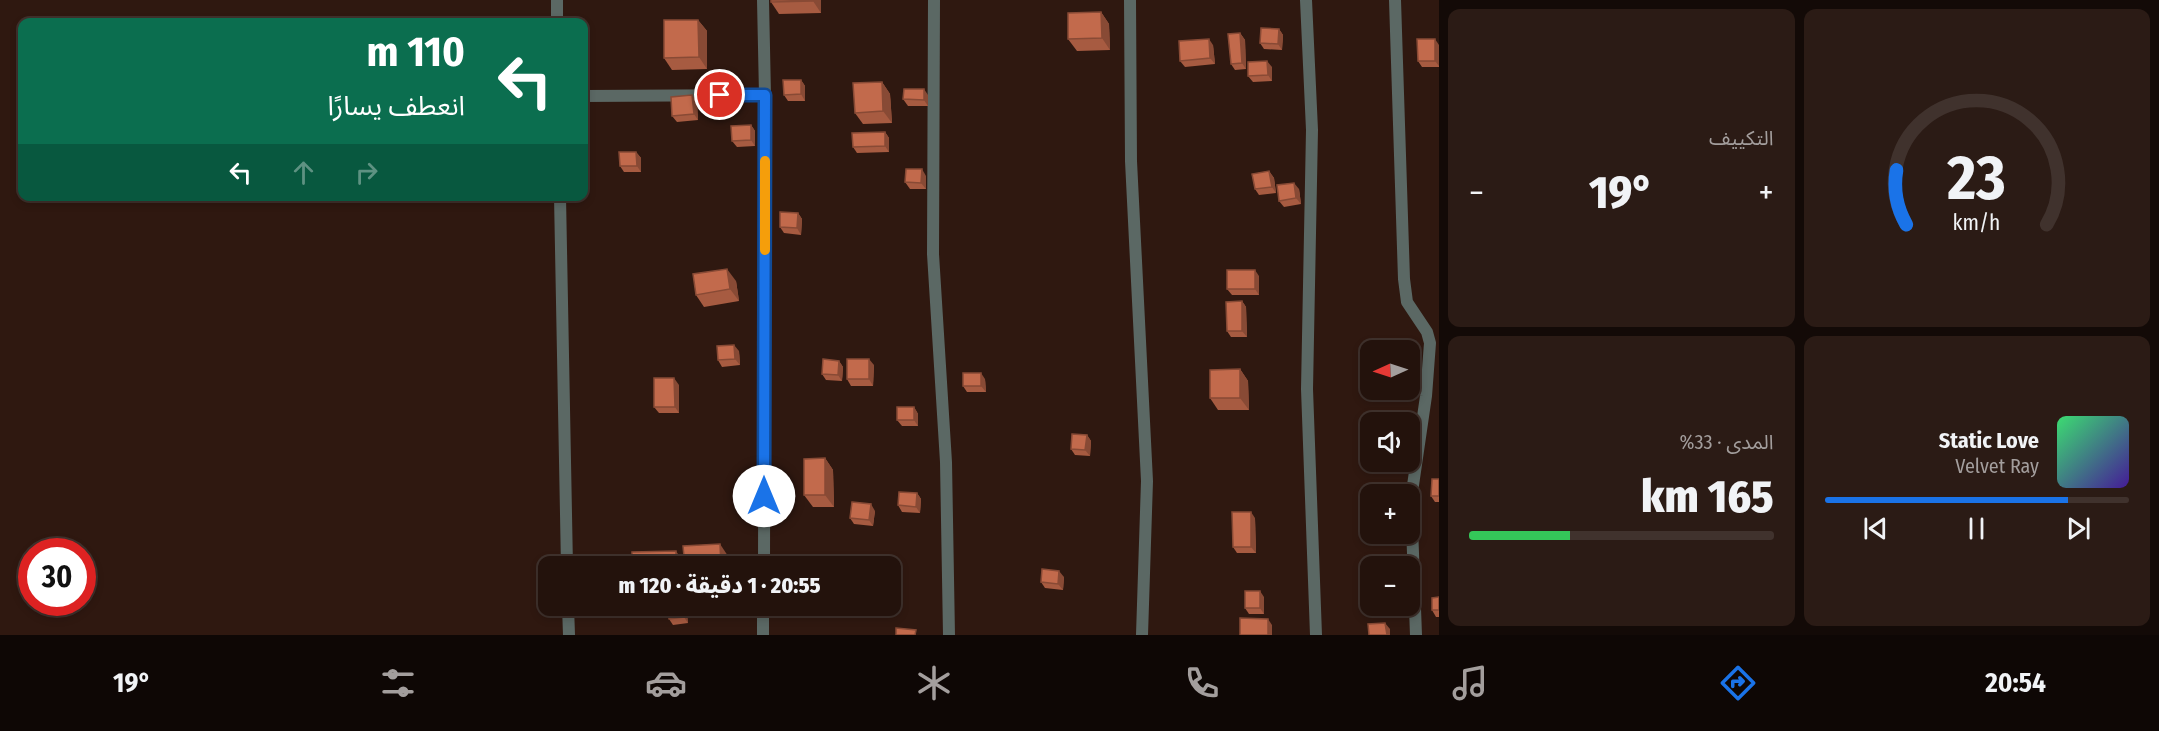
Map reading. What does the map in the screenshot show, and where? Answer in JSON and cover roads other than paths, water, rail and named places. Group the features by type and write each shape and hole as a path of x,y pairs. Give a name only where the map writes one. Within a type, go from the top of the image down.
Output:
{"street":[{"path":"557,0 557,18"},
{"path":"762,0 765,95 764,556"},
{"path":"934,0 933,254 946,462 949,635"},
{"path":"1130,0 1131,161 1147,481 1142,635"},
{"path":"1306,0 1312,130 1306,389 1316,635"},
{"path":"1395,0 1404,279 1407,302 1427,332 1430,343 1426,396 1411,499 1416,635"},
{"path":"588,96 765,95"},
{"path":"560,201 567,556"},
{"path":"568,616 569,635"},
{"path":"763,635 764,616"}]}
